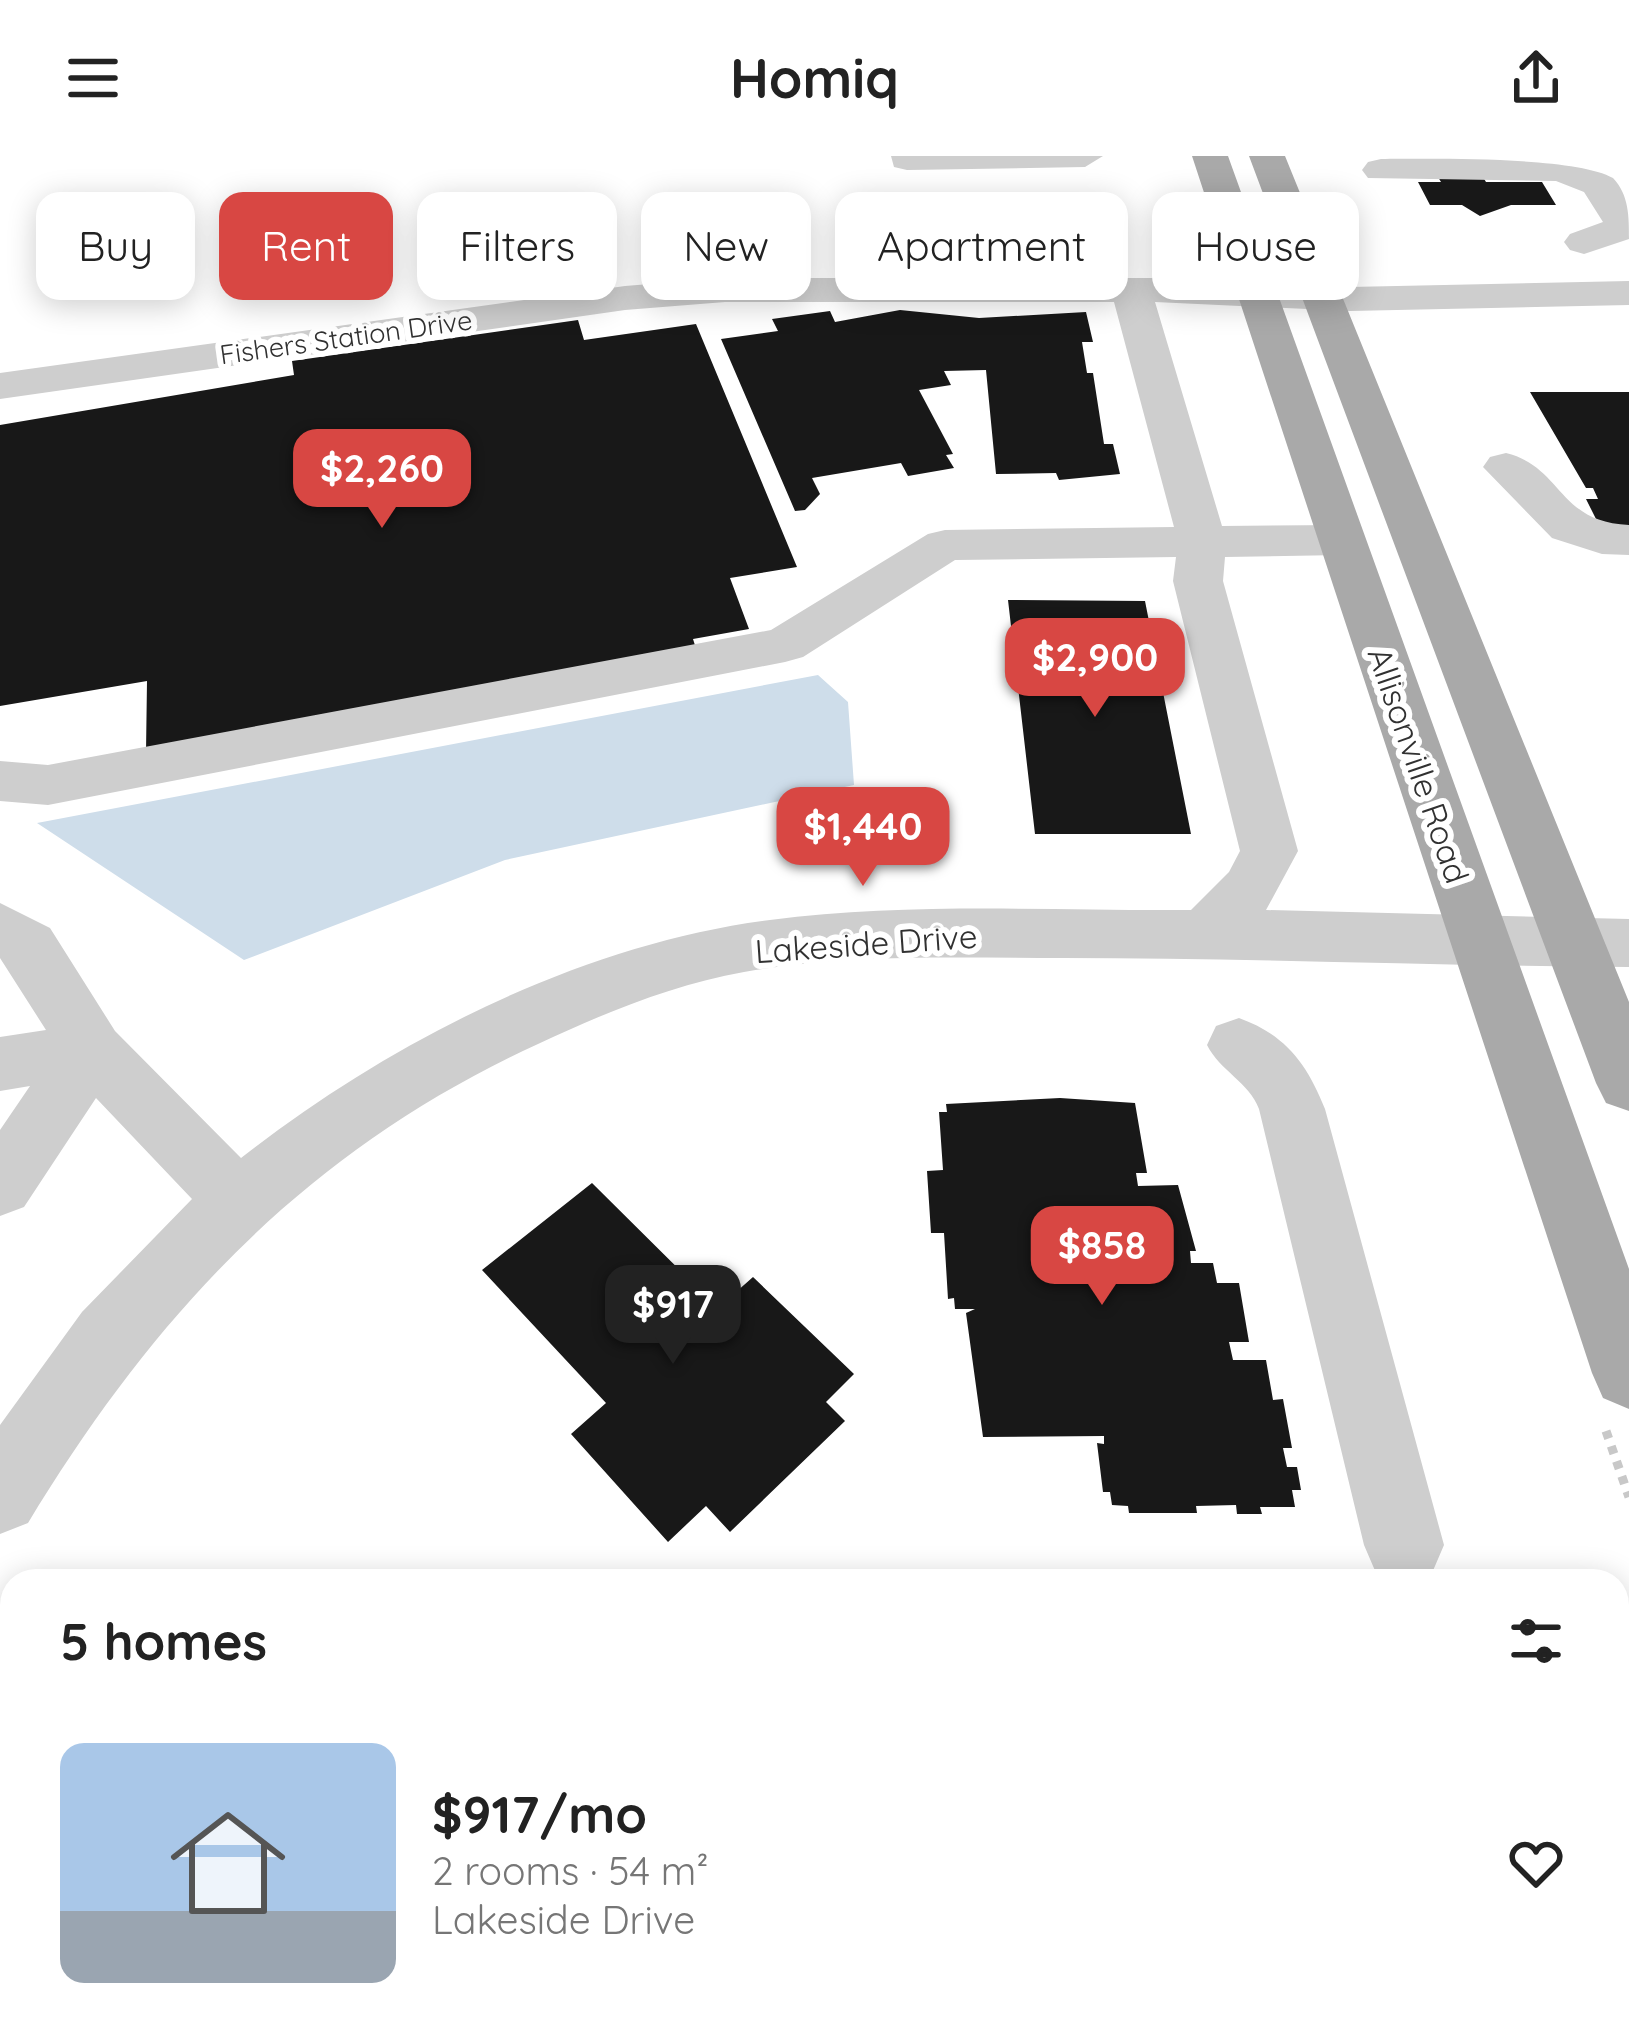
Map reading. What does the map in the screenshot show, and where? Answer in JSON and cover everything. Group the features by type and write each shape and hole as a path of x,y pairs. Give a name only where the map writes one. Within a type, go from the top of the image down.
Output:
{"main road":[{"name":"Allisonville Road","path":"1210,156 1222,192"},
{"path":"1268,156 1282,192"},
{"name":"Allisonville Road","path":"1259,300 1342,540 1458,939 1629,1373"},
{"path":"1322,300 1601,943 1629,1083"}],"street":[{"path":"907,158 1085,156"},
{"path":"1618,156 1629,172"},
{"path":"1381,170 1560,170 1598,184 1626,227 1584,242"},
{"name":"Fishers Station Drive","path":"0,386 649,296 725,290 1152,290"},
{"path":"1132,290 1202,542 1198,580 1269,851 1250,888 1204,935"},
{"name":"Fishers Station Drive","path":"1359,297 1629,293"},
{"path":"1506,467 1537,489 1558,525 1597,540 1629,540"},
{"path":"0,782 48,785 785,645 945,544 1342,540"},
{"path":"0,927 28,945 92,1050 238,1201"},
{"name":"Lakeside Drive","path":"0,1495 39,1428 118,1323 238,1201 348,1112 462,1045 617,982 767,944 925,934 1601,943"},
{"path":"1239,1045 1280,1078 1292,1109 1404,1545"},
{"path":"0,1064 92,1050"},
{"path":"0,1186 92,1050"}],"water":[{"path":"818,675 848,702 854,785 505,860 244,960 37,823"}],"building":[{"path":"1473,161 1486,182 1542,182 1556,205 1511,205 1480,216 1462,205 1430,205 1418,182 1441,182 1429,162"},
{"path":"900,310 979,318 1086,312 1093,342 1082,342 1087,373 1093,373 1104,444 1113,444 1120,474 1059,480 1056,473 996,474 986,370 944,371 951,385 919,390 953,454 946,455 954,468 908,476 901,463 812,478 820,494 805,510 795,511 721,339 778,331 772,319 830,311 835,322"},
{"path":"578,320 584,340 696,324 797,567 730,578 749,629 693,639 699,658 146,752 147,681 0,706 0,425 294,375 292,361"},
{"path":"1530,392 1629,392 1629,531 1602,531 1586,499 1598,499 1593,488 1586,488"},
{"path":"1008,600 1145,601 1191,834 1035,834"},
{"path":"1060,1098 1135,1103 1147,1173 1136,1173 1138,1186 1178,1185 1196,1251 1190,1251 1191,1263 1213,1263 1217,1283 1239,1283 1249,1342 1229,1342 1233,1360 1266,1360 1273,1400 1283,1399 1292,1448 1283,1448 1287,1467 1297,1467 1301,1490 1292,1490 1295,1507 1260,1507 1262,1514 1237,1514 1236,1505 1196,1506 1197,1513 1129,1513 1128,1506 1112,1505 1110,1492 1103,1492 1097,1443 1104,1444 1104,1436 983,1437 966,1313 975,1309 955,1309 954,1298 948,1299 944,1233 931,1233 927,1171 943,1170 939,1112 947,1112 946,1104"},
{"path":"592,1183 718,1308 753,1277 854,1374 826,1402 845,1421 730,1532 706,1506 668,1542 571,1434 606,1403 482,1270"}]}
